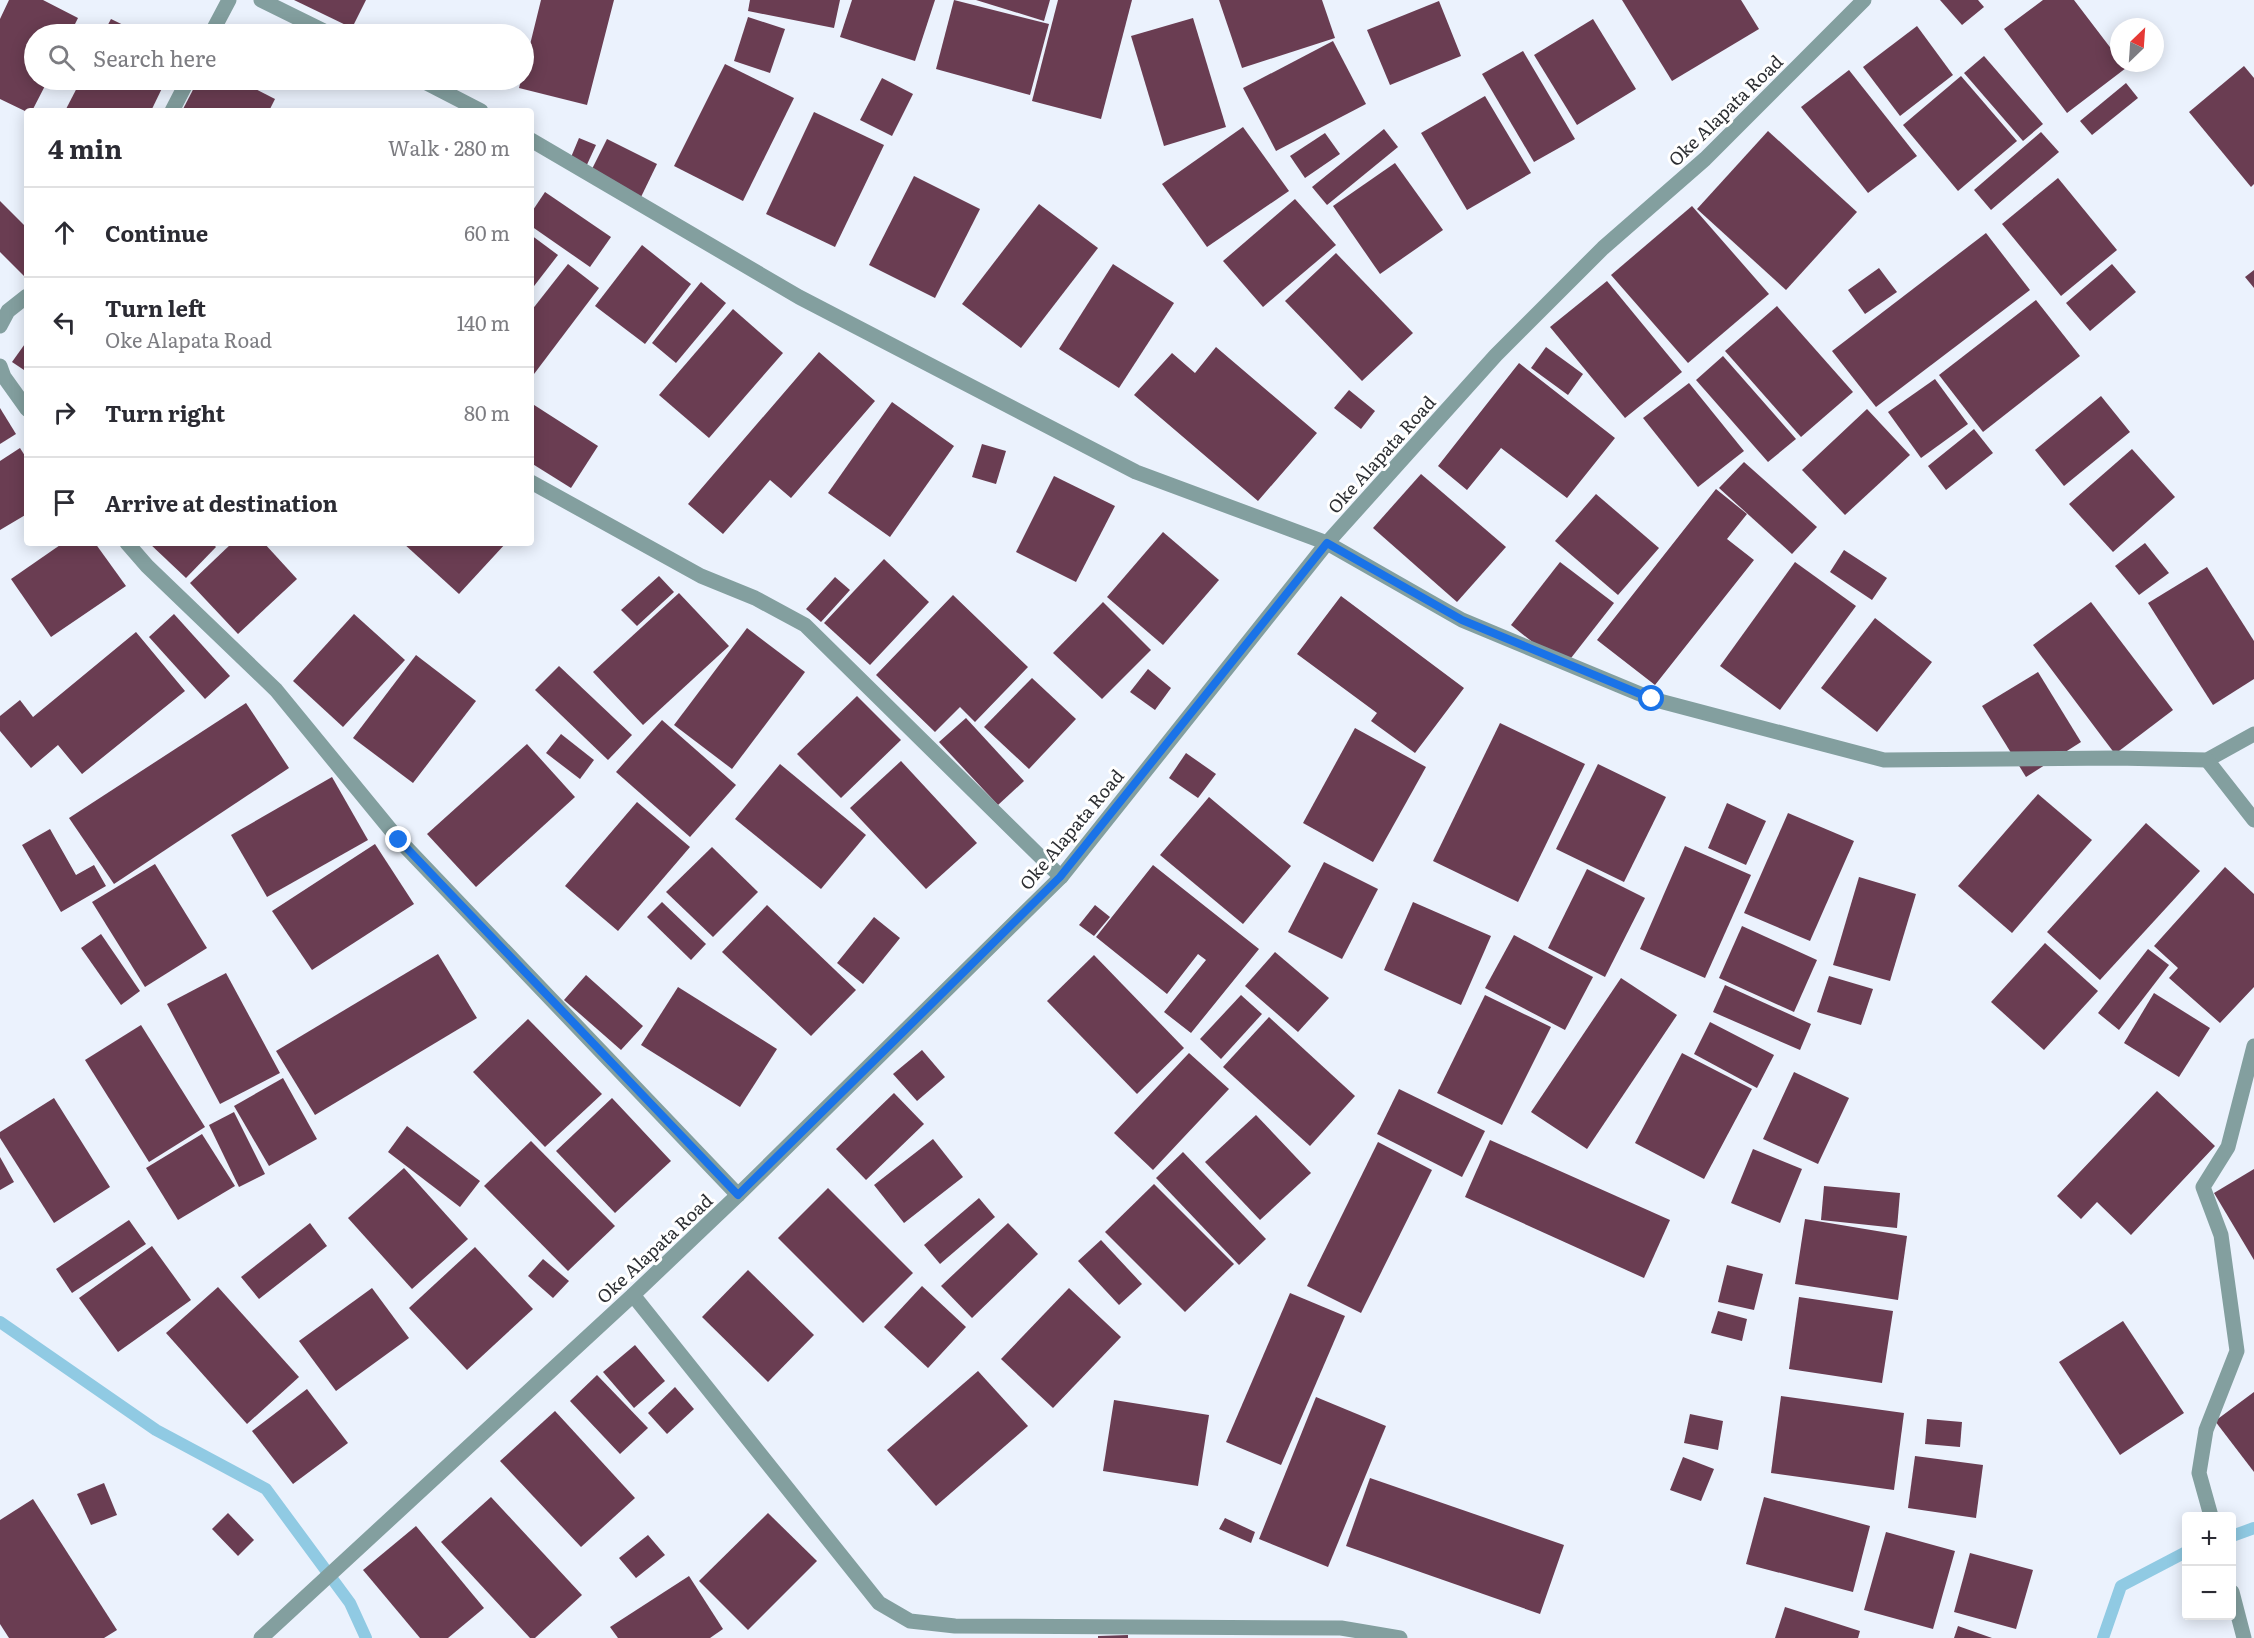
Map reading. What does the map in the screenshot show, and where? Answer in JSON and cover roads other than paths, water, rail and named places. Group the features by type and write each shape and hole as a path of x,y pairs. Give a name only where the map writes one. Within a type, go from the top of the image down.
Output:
{"street":[{"path":"216,24 229,0"},
{"path":"261,0 310,24"},
{"name":"Oke Alapata Road","path":"261,1638 633,1295 738,1195 1060,877 1327,543 1496,355 1603,248 1705,159 1864,0"},
{"path":"174,108 183,90"},
{"path":"440,90 475,108"},
{"path":"534,142 799,297 1136,472 1327,543 1462,620 1652,699 1884,760 2116,758 2207,760 2254,734"},
{"path":"0,326 8,311 24,298"},
{"path":"0,366 4,377 24,405"},
{"path":"534,484 701,576 756,598 805,625 1060,877"},
{"path":"130,546 147,566 276,690 399,840 738,1195"},
{"path":"2207,760 2254,820"},
{"path":"2210,1512 2199,1473 2206,1430 2237,1351 2221,1235 2203,1187 2228,1147 2254,1046"},
{"path":"633,1295 879,1603 910,1621 955,1626 1341,1628 1400,1638"},
{"path":"2236,1607 2244,1638"}],"waterway":[{"path":"0,1322 156,1430 266,1489 350,1603 366,1638"},
{"path":"2236,1535 2254,1528"},
{"path":"2103,1638 2121,1586 2182,1554"}]}
